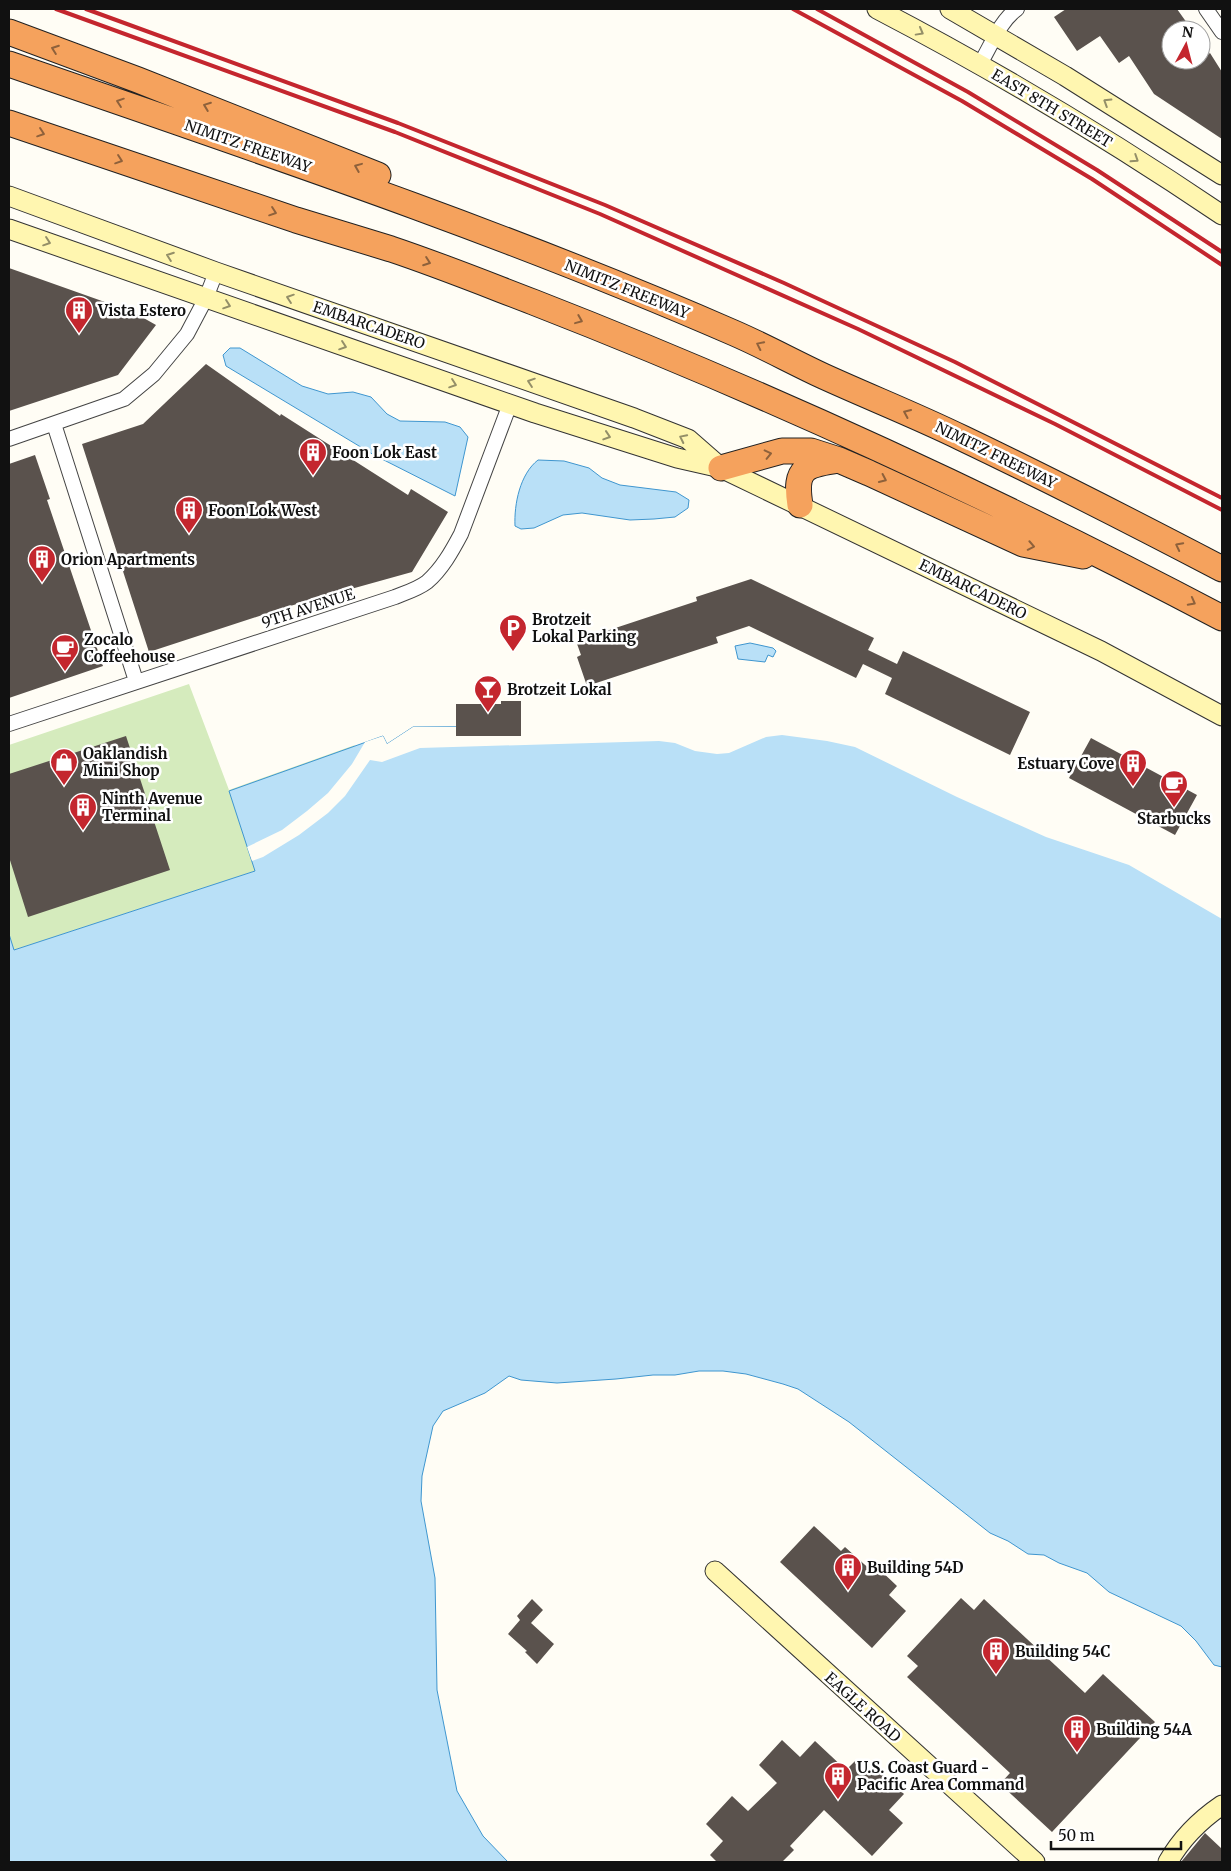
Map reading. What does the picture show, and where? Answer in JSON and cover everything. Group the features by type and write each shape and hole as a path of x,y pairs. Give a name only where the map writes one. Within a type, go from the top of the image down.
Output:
{"highway":[{"path":"9,32 214,109 395,182 560,262"},
{"name":"NIMITZ FREEWAY","path":"9,64 313,169 560,262 735,334 823,376 959,436 1098,504 1222,569"},
{"path":"9,123 298,220 394,250 667,355 805,414 1118,563 1222,618"},
{"path":"721,468 782,451 811,451 838,460 1023,544 1118,563"},
{"path":"800,504 799,479 805,470 812,464 838,460"}],"main road":[{"name":"EAST 8TH STREET","path":"877,9 980,64 1122,150 1222,215"},
{"path":"950,9 1138,121 1222,175"},
{"name":"EMBARCADERO","path":"9,196 216,272 634,418 688,439 721,468"},
{"name":"EMBARCADERO","path":"9,229 510,404 677,458 721,468 800,504 1101,651 1222,716"},
{"name":"EAGLE ROAD","path":"715,1572 1035,1862"},
{"path":"1168,1862 1176,1849 1205,1816 1222,1805"}],"street":[{"path":"980,64 1004,23 1011,13 1017,9"},
{"path":"1206,9 1222,32"},
{"path":"9,439 124,399 154,374 187,334 206,298 216,272"},
{"name":"9TH AVENUE","path":"9,724 395,597 426,583 440,569 461,534 510,404"},
{"path":"54,424 136,681"}],"green space":[{"path":"189,684 229,790 355,745 255,871 14,950 9,934 9,745"}],"water":[{"path":"230,348 240,348 302,386 328,394 353,392 371,397 387,414 400,421 445,422 460,427 468,437 455,496 374,455 226,366 223,355"},
{"path":"538,460 564,461 589,468 602,478 620,485 676,492 689,500 688,508 675,517 654,519 630,520 582,513 563,515 534,528 521,529 515,526 519,490 527,473"},
{"path":"750,643 773,648 776,651 773,657 768,655 765,662 738,659 735,646"},
{"path":"652,726 695,733 849,733 1222,907 1222,1667 1214,1665 1196,1641 1181,1626 1109,1592 1087,1573 1059,1563 1044,1555 1028,1554 1008,1541 990,1533 849,1422 798,1389 746,1374 723,1371 699,1371 675,1375 557,1383 521,1380 509,1376 485,1393 443,1411 433,1426 422,1476 421,1501 435,1578 437,1690 457,1791 483,1836 508,1862 9,1862 9,934 14,950 255,871 229,791 383,736 387,744 413,727"}],"pier":[{"path":"783,718 863,732 999,796 1025,811 1120,841 1222,904 1222,919 1129,865 1046,837 957,797 855,747 782,735 766,737 729,753 717,754 695,751 675,743 659,741 420,748 382,762 370,760 345,796 328,813 299,835 263,857 252,861 247,847 282,830 328,793 352,764 365,742 383,736 387,744 413,727 456,727 456,736 521,736 521,724 654,724 700,732 701,730 732,728 774,720 783,721"}],"building":[{"path":"1066,9 1177,9 1185,20 1161,20 1161,70 1211,70 1211,55 1222,72 1222,139 1154,94 1129,56 1119,63 1100,36 1077,51 1054,17"},
{"name":"Vista Estero","path":"9,268 133,312 156,325 118,375 9,411"},
{"path":"206,364 280,416 281,414 408,495 411,489 448,512 412,572 290,606 149,652 82,444 143,424"},
{"name":"Orion Apartments","path":"35,455 50,499 47,500 103,666 9,698 9,464"},
{"path":"751,579 874,638 868,650 897,664 903,651 1030,712 1010,755 885,694 892,678 863,664 856,678 749,626 716,637 718,643 587,686 577,657 581,655 576,641 697,601 696,597"},
{"name":"Brotzeit Lokal","path":"501,701 521,701 521,736 456,736 456,704 501,704"},
{"name":"Ninth Avenue Terminal","path":"126,736 170,870 28,917 9,857 9,774"},
{"name":"Estuary Cove","path":"1091,738 1197,795 1175,835 1069,778"},
{"name":"Building 54D","path":"814,1526 841,1551 845,1547 874,1573 878,1568 897,1586 889,1595 906,1611 872,1648 780,1562"},
{"path":"961,1598 974,1610 984,1599 1085,1693 1103,1674 1155,1722 1052,1832 1000,1784 1010,1773 907,1677 918,1666 907,1656"},
{"path":"532,1599 543,1610 531,1623 554,1644 537,1664 525,1652 527,1651 508,1634 520,1620 517,1616"},
{"name":"U.S. Coast Guard - Pacific Area Command","path":"782,1740 800,1757 815,1741 846,1770 857,1759 872,1772 876,1768 904,1794 889,1810 903,1823 872,1856 824,1810 790,1846 794,1850 782,1862 717,1862 710,1855 723,1841 706,1824 732,1796 748,1811 777,1783 759,1765"},
{"path":"1205,1833 1222,1849 1222,1862 1181,1862"}],"railway":[{"path":"56,9 395,132 600,214 858,329 1055,424 1222,510"},
{"path":"86,9 398,123 605,205 784,283 955,362 1222,498"},
{"path":"793,9 962,101 1092,179 1222,265"},
{"path":"817,9 968,92 1097,170 1222,252"}],"place":[{"name":"Vista Estero","path":"79,334"},
{"name":"Foon Lok East","path":"313,476"},
{"name":"Foon Lok West","path":"189,534"},
{"name":"Orion Apartments","path":"42,583"},
{"name":"Brotzeit Lokal Parking","path":"513,652"},
{"name":"Zocalo Coffeehouse","path":"65,672"},
{"name":"Brotzeit Lokal","path":"488,713"},
{"name":"Oaklandish Mini Shop","path":"64,786"},
{"name":"Estuary Cove","path":"1133,787"},
{"name":"Starbucks","path":"1174,808"},
{"name":"Ninth Avenue Terminal","path":"83,831"},
{"name":"Building 54D","path":"848,1591"},
{"name":"Building 54C","path":"996,1675"},
{"name":"Building 54A","path":"1077,1753"},
{"name":"U.S. Coast Guard - Pacific Area Command","path":"838,1800"}]}
